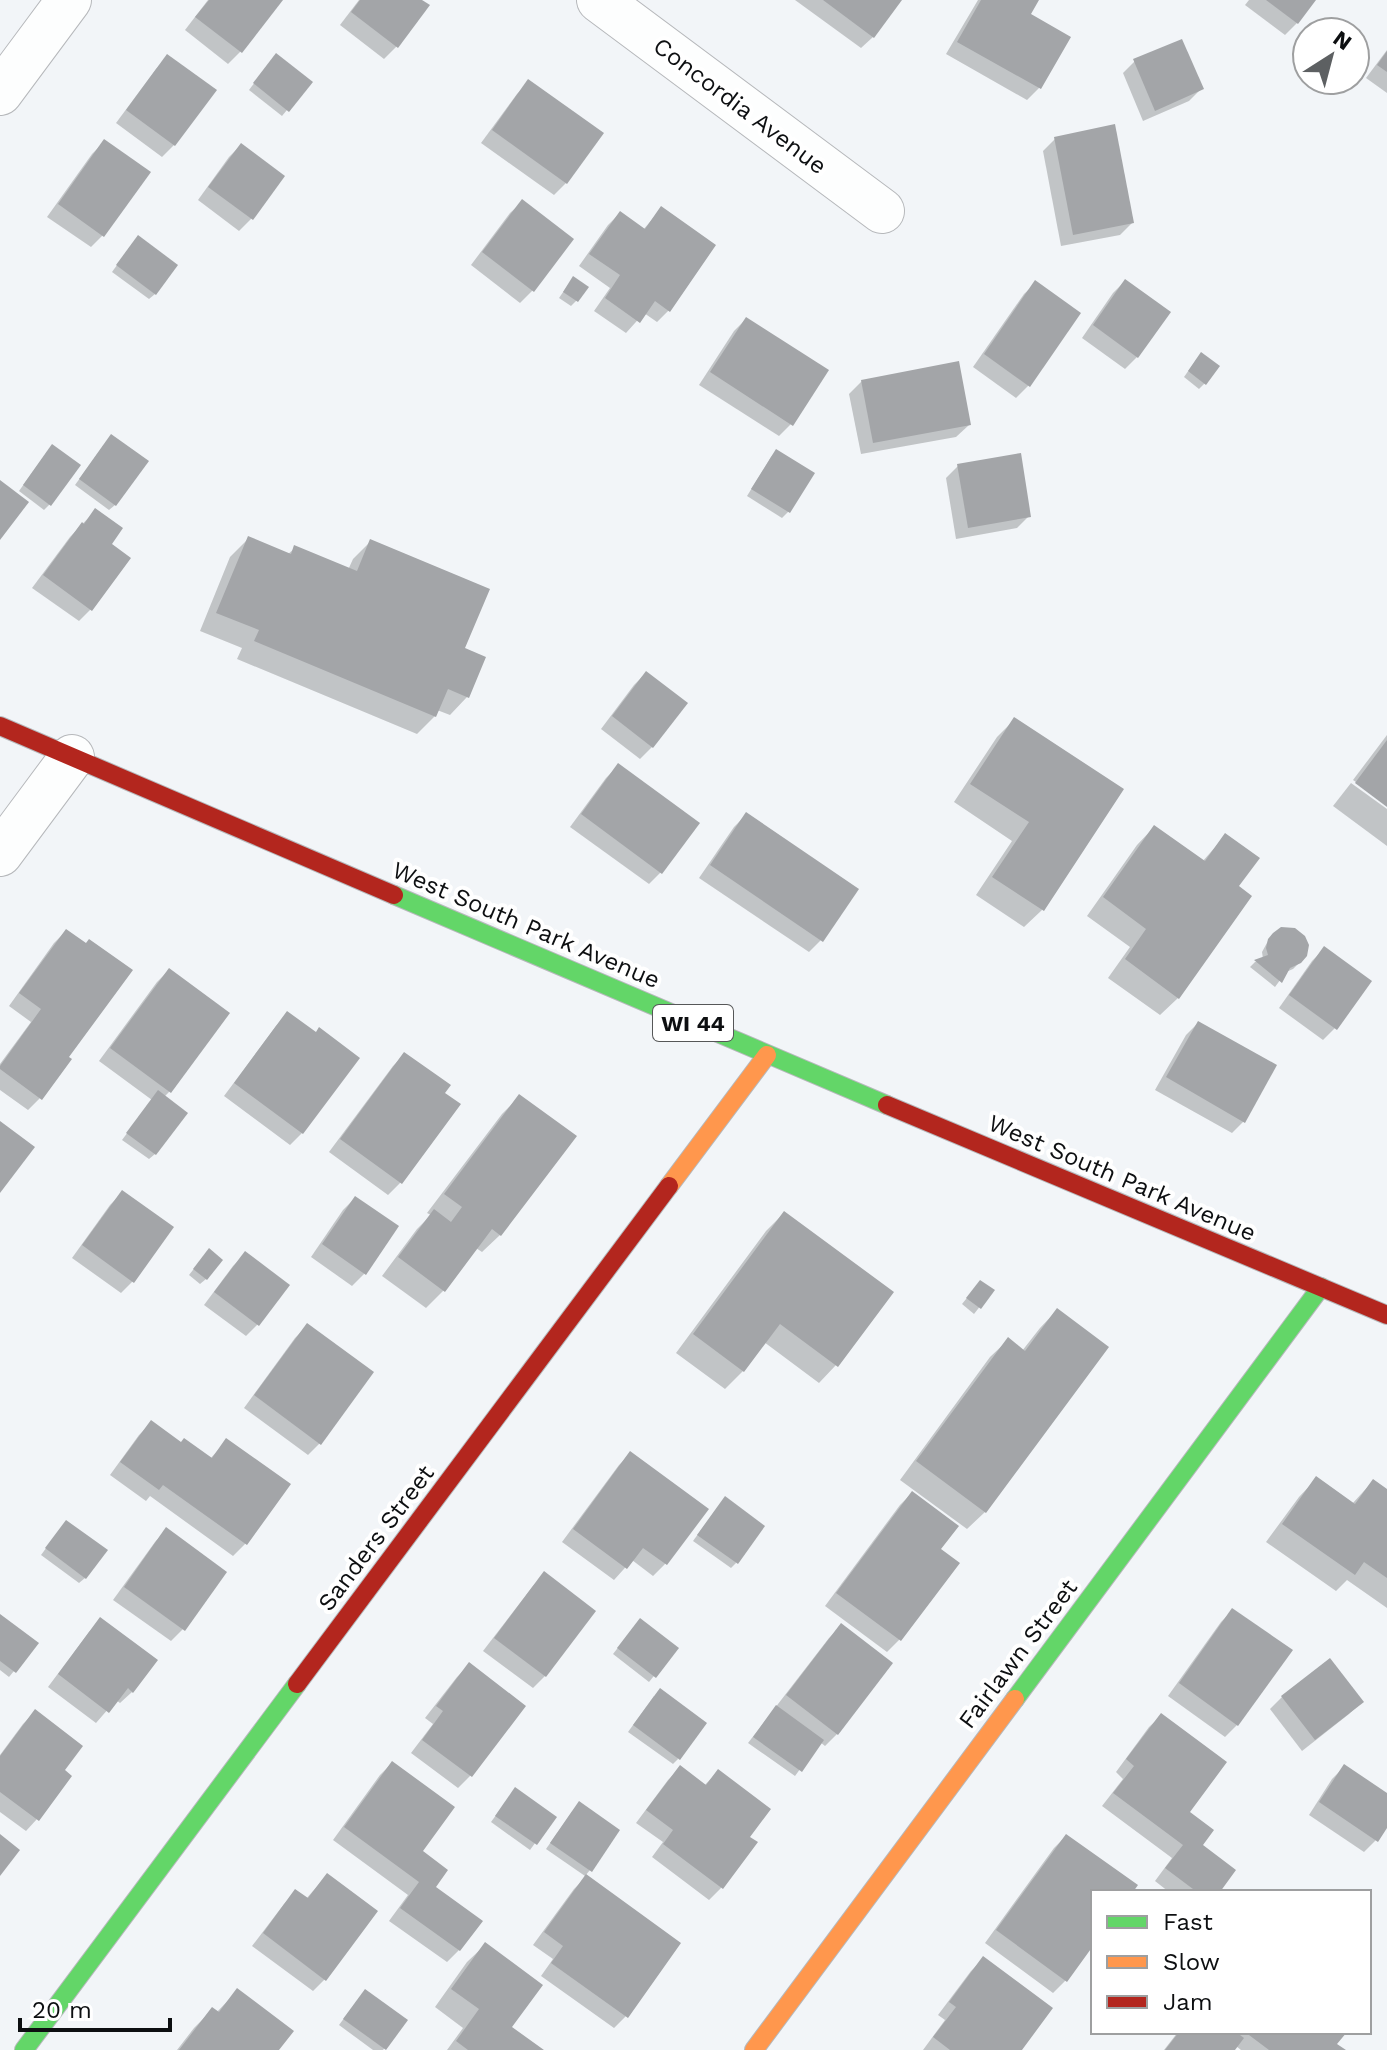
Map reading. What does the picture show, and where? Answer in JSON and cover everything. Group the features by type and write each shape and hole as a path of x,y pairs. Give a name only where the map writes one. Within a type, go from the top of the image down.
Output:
{"street":[{"path":"0,93 69,0"},
{"name":"Concordia Avenue","path":"599,0 882,211"},
{"name":"West South Park Avenue","path":"0,726 767,1055 1387,1315"},
{"path":"0,854 72,757"},
{"name":"Sanders Street","path":"24,2050 767,1055"},
{"name":"Fairlawn Street","path":"754,2050 1321,1287"}],"building":[{"path":"209,0 283,0 242,53 195,17"},
{"path":"360,0 422,0 430,5 398,48 351,12"},
{"path":"823,0 902,0 874,38"},
{"path":"981,0 1039,0 1031,14 1071,37 1041,89 957,42"},
{"path":"1266,0 1316,0 1304,16 1291,16 1291,19"},
{"path":"1182,39 1204,89 1155,111 1133,59"},
{"path":"1387,51 1387,72 1377,65"},
{"path":"276,53 313,82 289,112 253,83"},
{"path":"167,54 217,90 175,146 126,110"},
{"path":"528,79 604,133 567,184 492,130"},
{"path":"1115,124 1134,223 1073,235 1054,137"},
{"path":"104,139 151,172 104,237 58,204"},
{"path":"241,143 285,176 253,220 208,187"},
{"path":"522,199 574,239 534,292 482,252"},
{"path":"661,206 716,245 670,312 655,301 640,323 605,298 620,275 589,254 620,211 645,229"},
{"path":"138,235 178,265 156,295 116,265"},
{"path":"573,276 589,287 578,302 563,292"},
{"path":"1125,279 1171,312 1138,358 1093,325"},
{"path":"1035,280 1081,313 1030,387 984,354"},
{"path":"746,317 829,370 793,426 710,372"},
{"path":"1201,352 1220,366 1206,385 1188,371"},
{"path":"959,361 971,425 873,443 861,380"},
{"path":"111,434 149,461 116,506 79,479"},
{"path":"52,444 81,465 51,506 23,485"},
{"path":"776,449 815,473 790,513 751,489"},
{"path":"1021,453 1031,517 968,528 957,464"},
{"path":"0,480 29,502 0,540"},
{"path":"95,508 123,528 112,544 131,558 92,611 43,575"},
{"path":"248,536 291,554 294,545 357,571 370,539 490,589 465,648 486,657 469,698 448,689 436,717 254,641 259,630 216,613"},
{"path":"646,671 688,703 653,748 612,716"},
{"path":"1014,717 1124,789 1044,911 992,877 1029,822 970,784"},
{"path":"1387,740 1387,807 1355,783"},
{"path":"618,763 700,823 662,874 581,814"},
{"path":"746,812 859,889 823,942 710,865"},
{"path":"1154,825 1205,861 1225,833 1260,858 1239,886 1252,896 1179,999 1125,959 1146,929 1103,897"},
{"path":"1281,927 1295,928 1305,936 1309,945 1307,956 1290,968 1282,983 1254,960 1268,955 1268,939"},
{"path":"66,929 86,943 89,939 133,970 69,1057 72,1059 42,1100 0,1066 41,1009 19,993"},
{"path":"1324,946 1372,981 1337,1030 1289,995"},
{"path":"169,968 230,1013 171,1093 110,1048"},
{"path":"287,1011 316,1032 319,1027 360,1058 303,1134 234,1083"},
{"path":"1198,1021 1277,1065 1245,1123 1166,1077"},
{"path":"404,1052 451,1085 445,1093 461,1104 402,1184 340,1139"},
{"path":"158,1090 188,1113 156,1155 126,1133"},
{"path":"519,1094 577,1136 501,1236 492,1229 445,1292 398,1257 434,1209 451,1222 462,1207 444,1194"},
{"path":"0,1121 35,1147 0,1193"},
{"path":"122,1190 174,1227 134,1283 82,1245"},
{"path":"355,1196 399,1226 366,1275 322,1244"},
{"path":"784,1211 894,1292 838,1367 780,1324 744,1372 693,1334"},
{"path":"209,1248 223,1260 207,1280 193,1269"},
{"path":"245,1251 290,1285 259,1326 214,1292"},
{"path":"980,1280 995,1290 981,1309 966,1298"},
{"path":"1057,1308 1109,1347 986,1513 916,1461 1008,1337 1025,1351"},
{"path":"307,1323 374,1372 321,1445 254,1395"},
{"path":"151,1420 181,1442 184,1438 212,1458 226,1438 291,1484 247,1545 163,1485 159,1490 120,1462"},
{"path":"630,1451 709,1509 667,1565 643,1548 627,1569 573,1529"},
{"path":"1316,1476 1355,1504 1373,1479 1387,1489 1387,1578 1364,1562 1355,1575 1282,1524"},
{"path":"912,1491 959,1526 941,1549 960,1563 901,1641 836,1593"},
{"path":"725,1496 765,1526 738,1564 697,1535"},
{"path":"66,1520 108,1550 86,1579 45,1548"},
{"path":"166,1527 227,1572 185,1631 124,1587"},
{"path":"544,1571 596,1611 546,1677 494,1638"},
{"path":"1232,1608 1293,1650 1238,1726 1179,1683"},
{"path":"0,1614 39,1643 16,1673 0,1661"},
{"path":"100,1617 158,1660 133,1693 128,1688 109,1713 58,1674"},
{"path":"640,1618 679,1648 656,1678 617,1648"},
{"path":"841,1623 893,1663 838,1735 786,1695"},
{"path":"1330,1658 1364,1702 1315,1740 1281,1696"},
{"path":"469,1662 526,1706 472,1777 422,1740 443,1711 436,1706"},
{"path":"660,1688 707,1723 680,1760 633,1725"},
{"path":"776,1705 824,1740 802,1772 753,1737"},
{"path":"35,1709 83,1746 65,1770 72,1776 39,1821 0,1792 0,1756"},
{"path":"1161,1713 1227,1762 1190,1812 1214,1830 1203,1845 1236,1870 1221,1890 1194,1890 1165,1868 1183,1845 1113,1793 1134,1766 1126,1759"},
{"path":"392,1761 455,1807 423,1851 448,1870 436,1887 483,1921 460,1951 400,1908 419,1882 344,1827"},
{"path":"1344,1764 1387,1793 1387,1828 1378,1842 1319,1802"},
{"path":"680,1765 706,1785 718,1769 771,1809 750,1837 758,1842 723,1889 663,1844 673,1830 646,1810"},
{"path":"515,1787 557,1817 537,1845 495,1816"},
{"path":"579,1801 620,1830 592,1872 550,1843"},
{"path":"0,1834 20,1850 0,1876"},
{"path":"1066,1834 1138,1885 1134,1890 1091,1890 1091,1949 1067,1982 996,1930"},
{"path":"327,1873 378,1911 326,1981 263,1933 295,1889 308,1898"},
{"path":"586,1874 681,1943 628,2018 551,1963 563,1946 544,1932"},
{"path":"485,1942 543,1985 512,2027 544,2050 468,2050 456,2041 479,2009 451,1989"},
{"path":"983,1956 1053,2008 1022,2050 950,2050 933,2037 956,2007 949,2002"},
{"path":"237,1988 294,2031 279,2050 179,2050 212,2007 219,2012"},
{"path":"365,1989 408,2020 386,2050 343,2019"},
{"path":"1177,2034 1239,2034 1244,2038 1235,2050 1165,2050"},
{"path":"1248,2034 1345,2034 1337,2044 1346,2050 1269,2050"}],"traffic: fast":[{"path":"394,895 887,1105"},
{"path":"1015,1699 1321,1287"},
{"path":"24,2050 297,1684"}],"traffic: slow":[{"path":"669,1186 767,1055"},
{"path":"754,2050 1015,1699"}],"traffic: jam":[{"path":"0,726 394,895"},
{"path":"887,1105 1387,1315"},
{"path":"297,1684 669,1186"}]}
